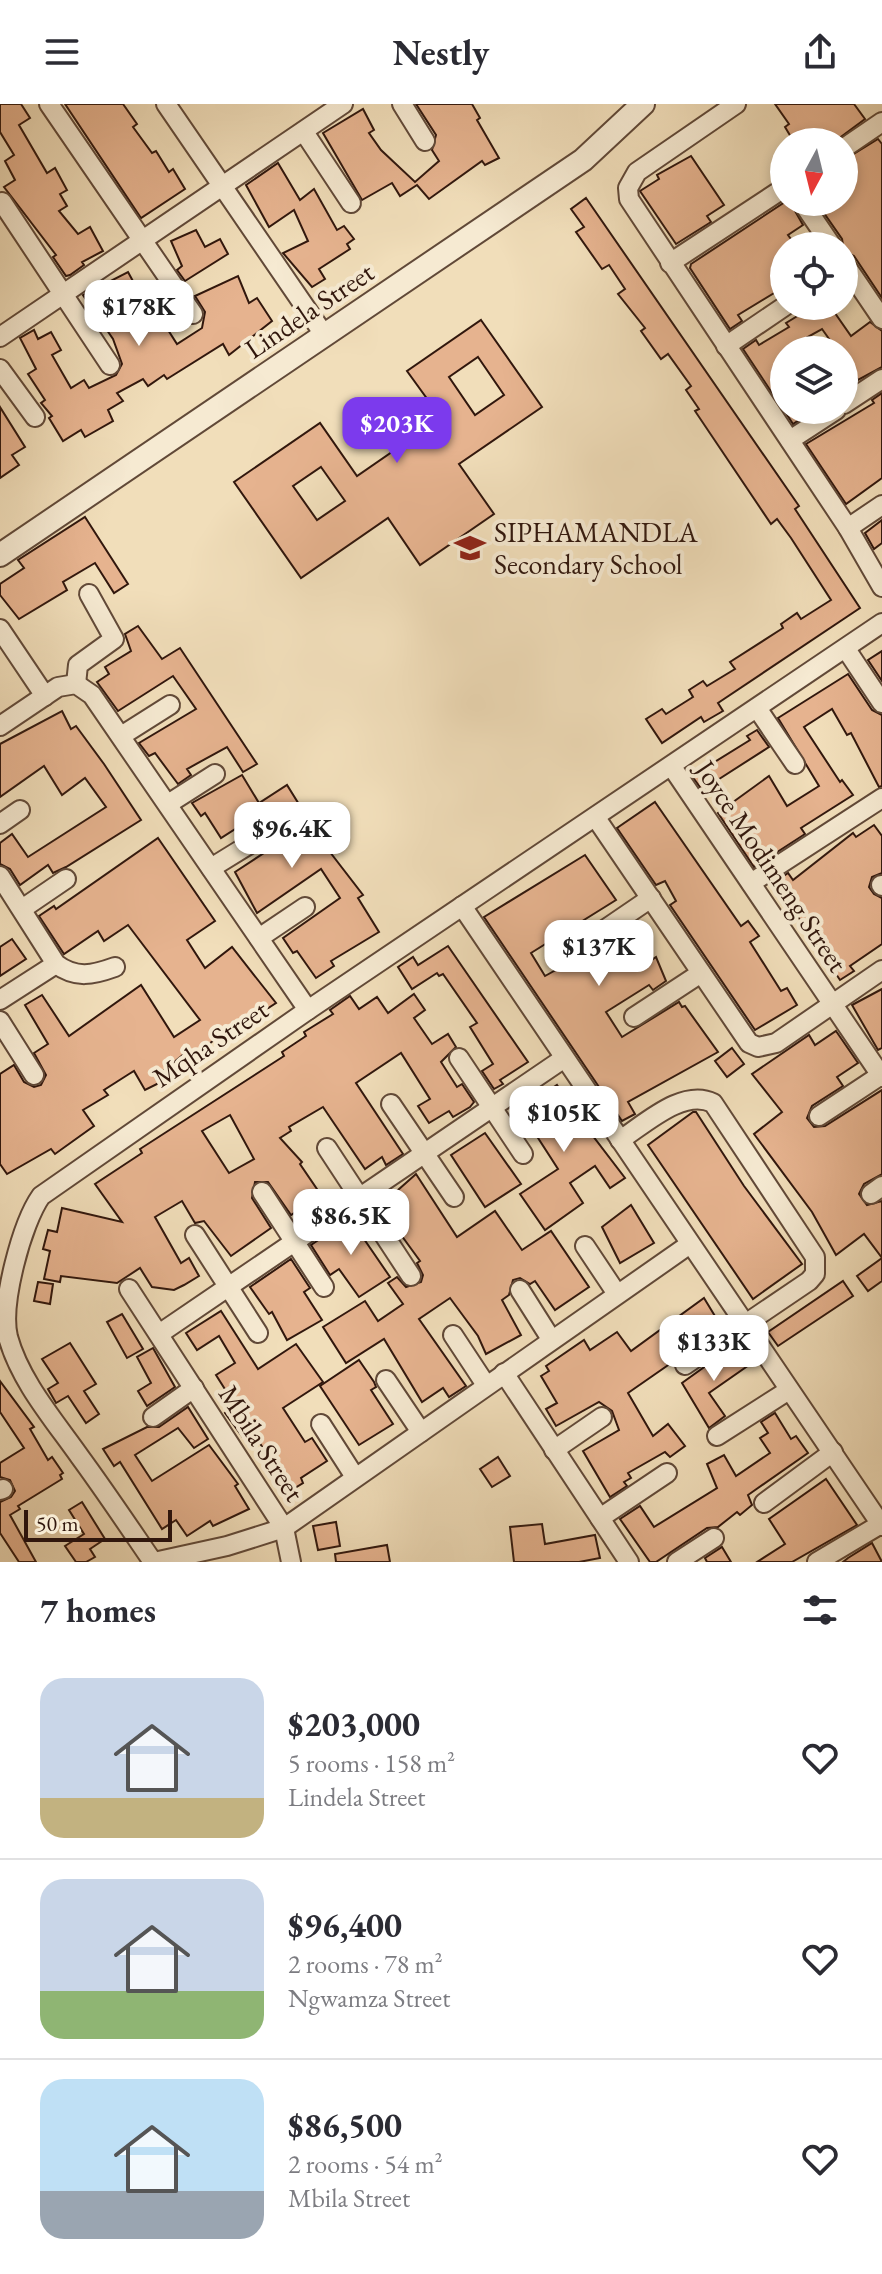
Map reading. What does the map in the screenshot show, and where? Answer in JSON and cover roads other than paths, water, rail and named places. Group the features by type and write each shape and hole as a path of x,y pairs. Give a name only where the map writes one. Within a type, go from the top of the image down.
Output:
{"street":[{"path":"49,104 193,314"},
{"path":"166,104 221,189 325,336"},
{"path":"402,104 425,141"},
{"name":"Lindela Street","path":"0,555 583,160 643,104"},
{"path":"736,104 637,172 628,188 634,210 848,528 882,587"},
{"path":"0,337 341,105"},
{"path":"858,138 882,122"},
{"path":"304,132 351,203"},
{"path":"670,263 770,197"},
{"path":"2,202 110,365"},
{"path":"858,285 882,319"},
{"path":"726,346 770,316"},
{"path":"0,369 35,417"},
{"path":"858,395 882,379"},
{"path":"790,440 815,424"},
{"path":"848,528 882,505"},
{"path":"76,684 78,665 114,639 89,594"},
{"name":"Mqha Street","path":"153,1562 40,1401 16,1358 7,1334 7,1317 27,1221 51,1187 882,623"},
{"path":"0,629 45,696"},
{"path":"846,649 882,703"},
{"path":"0,726 58,687 76,684 92,695 308,1010"},
{"path":"121,736 170,705"},
{"path":"757,708 795,764"},
{"name":"Joyce Modimeng Street","path":"672,767 881,1076 819,1116"},
{"path":"168,804 215,774"},
{"path":"751,883 882,798"},
{"path":"0,824 20,810"},
{"path":"596,818 742,1035 758,1047 776,1043 882,970"},
{"path":"211,868 258,839"},
{"path":"0,876 56,964 67,972 82,975 115,967"},
{"path":"22,909 66,879"},
{"path":"588,941 651,898"},
{"path":"462,906 882,1525 817,1562"},
{"path":"259,938 305,907"},
{"path":"0,1000 56,964"},
{"path":"634,1017 701,973"},
{"path":"0,1021 34,1075"},
{"path":"459,1058 523,1154"},
{"path":"159,1334 563,1059"},
{"path":"620,1140 687,1099 704,1098 720,1109 815,1257 815,1274 809,1281 685,1365"},
{"path":"391,1104 454,1197"},
{"path":"327,1148 411,1276"},
{"path":"262,1192 324,1287"},
{"path":"195,1235 258,1333"},
{"path":"153,1562 227,1546 284,1528 690,1244"},
{"path":"585,1246 617,1294"},
{"name":"Mbila Street","path":"129,1289 284,1528"},
{"path":"520,1290 551,1339"},
{"path":"453,1335 486,1385"},
{"path":"504,1373 629,1562"},
{"path":"386,1380 421,1432"},
{"name":"Mbila Street","path":"153,1417 194,1388"},
{"path":"717,1436 789,1390"},
{"path":"554,1450 602,1417"},
{"path":"321,1424 355,1477"},
{"path":"764,1503 833,1452"},
{"path":"600,1518 667,1473"},
{"path":"284,1528 291,1562"},
{"path":"677,1562 714,1538"}],"place":[{"name":"SIPHAMANDLA Secondary School","path":"470,548"}]}
